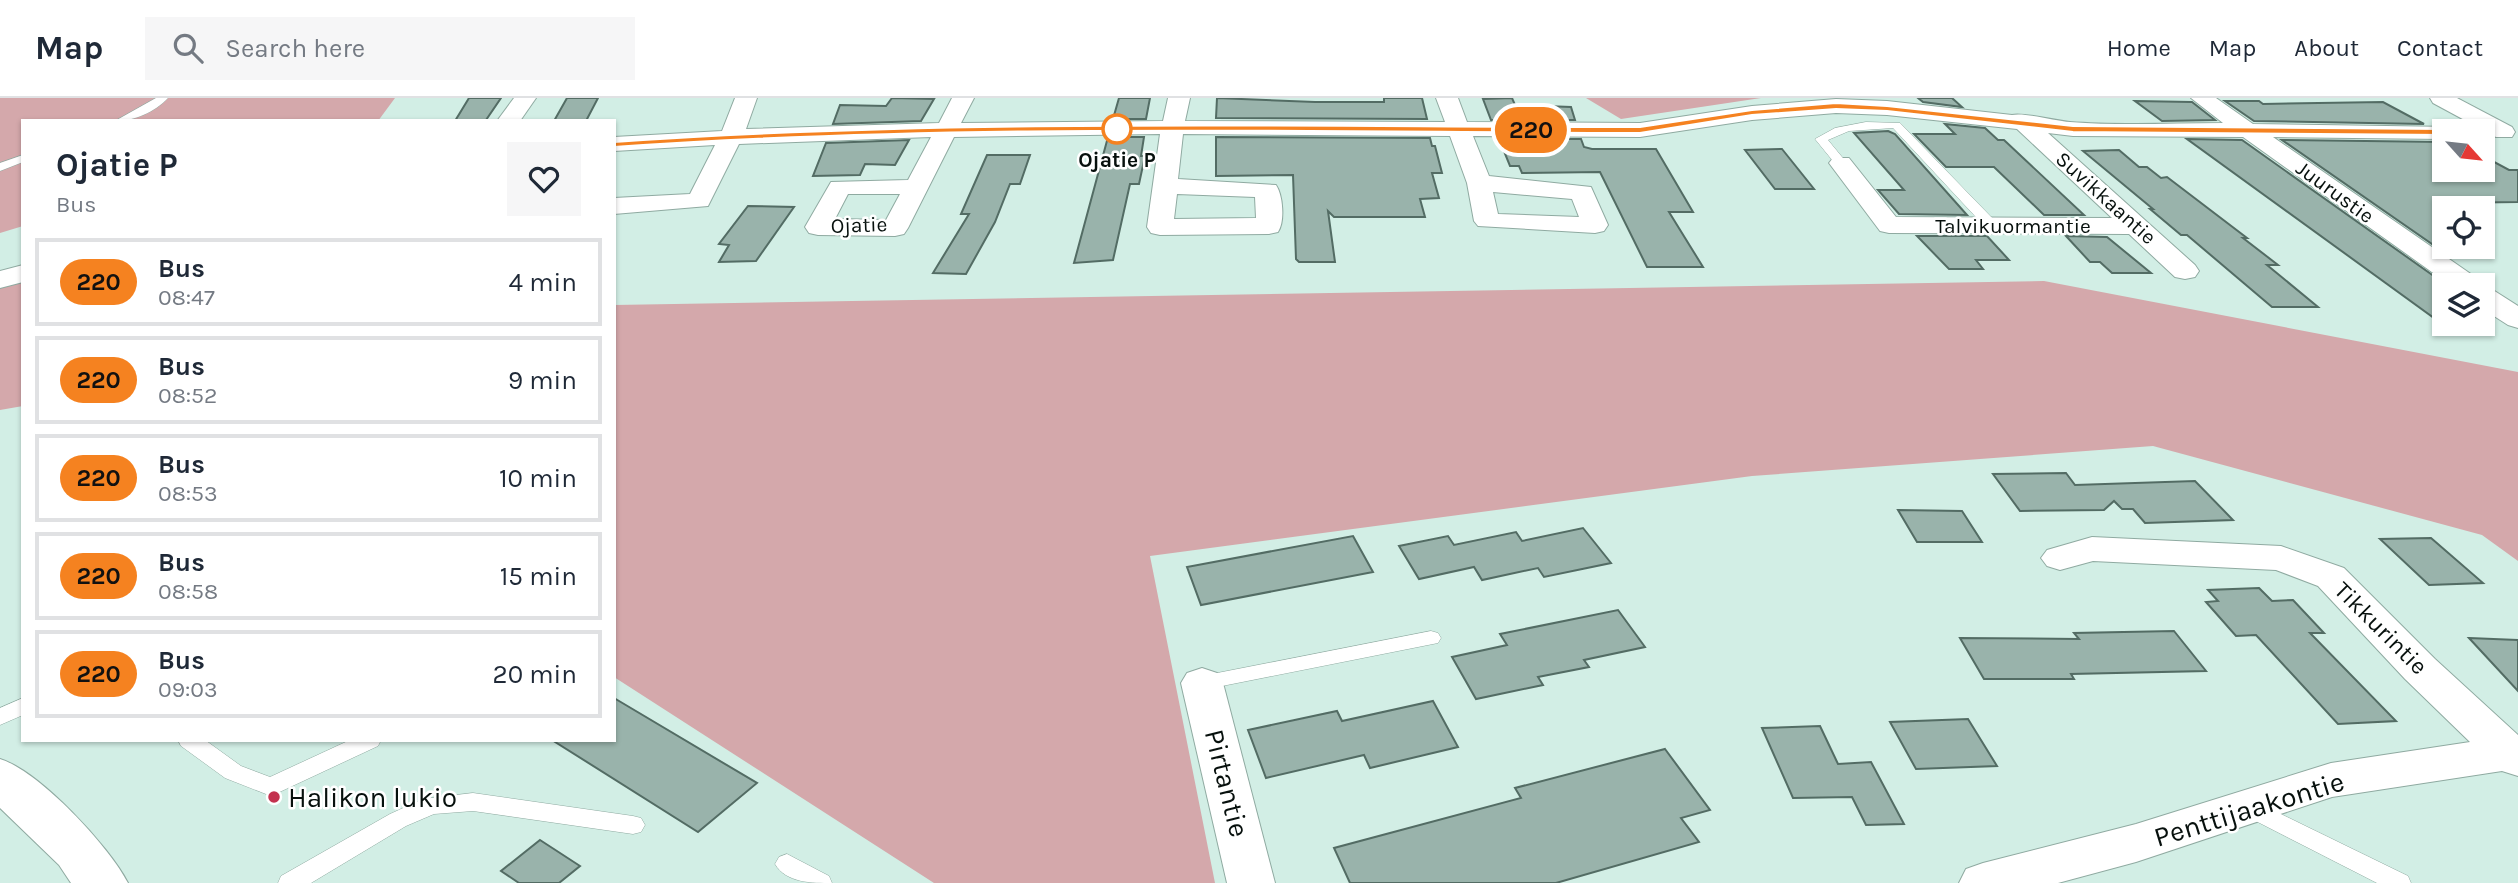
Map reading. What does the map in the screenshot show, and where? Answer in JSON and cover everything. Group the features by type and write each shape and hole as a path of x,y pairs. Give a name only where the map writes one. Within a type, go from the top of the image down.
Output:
{"street":[{"path":"509,119 525,98"},
{"path":"616,206 699,201 746,98"},
{"path":"918,187 963,98"},
{"path":"1166,186 1172,129 1179,98"},
{"path":"1447,98 1479,183"},
{"name":"Suvikkaantie","path":"1993,98 2185,271"},
{"name":"Juurustie","path":"2202,98 2451,273"},
{"path":"2441,98 2499,137"},
{"path":"616,144 729,136 948,129 1640,130 1752,113 1836,106 1887,108 2073,129 2432,132"},
{"name":"Talvikuormantie","path":"1840,163 1889,225 2137,226"},
{"path":"0,280 21,274"},
{"path":"2495,304 2518,319"},
{"name":"Tikkurintie","path":"2060,558 2092,549 2281,558 2331,577 2420,669 2514,756"},
{"name":"Pirtantie","path":"1202,684 1251,883"},
{"name":"Penttijaakontie","path":"1983,883 2136,843 2331,780 2514,756"},
{"path":"0,778 77,850 101,883"}],"lane":[{"path":"124,119 163,98"},
{"path":"1840,163 1821,138 1832,131 1853,125 1896,125 1992,226"},
{"path":"0,167 21,159"},
{"path":"1202,684 1431,638"},
{"path":"0,717 21,707"},
{"path":"192,742 233,772 271,787 366,742"},
{"path":"290,883 398,820 431,805 473,802 633,825"},
{"path":"2248,807 2399,883"},
{"path":"787,864 820,883"}],"shaded area":[{"path":"0,98 395,98 379,119 21,119 21,227 0,233"},
{"path":"1586,98 1761,98 1621,119"},
{"path":"21,280 21,406 0,410 0,286"},
{"path":"2044,281 2518,372 2518,561 2482,535 2153,446 1752,476 1150,556 1215,883 934,883 616,678 616,305"}],"building":[{"path":"469,98 501,98 487,119 456,119"},
{"path":"567,98 598,98 587,119 555,119"},
{"path":"892,98 934,99 921,121 833,124 840,105 886,106"},
{"path":"1119,98 1150,98 1146,119 1113,119"},
{"path":"1217,98 1384,102 1384,98 1422,98 1427,119 1216,118"},
{"path":"1512,98 1515,105 1571,107 1575,120 1491,120 1483,99"},
{"path":"1918,98 1952,98 1962,107 1923,102"},
{"path":"2135,101 2192,102 2215,120 2162,121"},
{"path":"2225,101 2259,101 2263,104 2383,102 2424,124 2254,121"},
{"path":"1945,124 1985,128 1998,140 2004,140 2084,215 2044,215 1994,167 1946,167 1914,134 1955,134"},
{"path":"1888,131 1895,134 1967,215 1899,214 1878,190 1904,190 1854,133"},
{"path":"1108,137 1144,137 1141,156 1145,156 1139,184 1130,184 1113,260 1074,263"},
{"path":"1216,137 1430,138 1432,146 1435,146 1442,173 1432,173 1439,198 1420,199 1425,217 1334,217 1328,211 1335,262 1299,262 1296,259 1293,175 1216,176"},
{"path":"1499,139 1581,139 1584,147 1592,149 1656,149 1693,212 1669,212 1703,267 1647,267 1600,172 1522,173 1519,166 1510,166"},
{"path":"2187,139 2242,140 2432,275 2432,317"},
{"path":"909,140 895,165 865,164 860,175 813,176 826,143"},
{"path":"2282,140 2432,142 2432,182 2496,182 2496,163 2509,170 2518,170 2518,202 2495,202 2495,196 2432,196 2432,244"},
{"path":"1782,149 1814,189 1775,189 1745,150"},
{"path":"2119,150 2139,167 2147,167 2161,178 2167,177 2247,238 2243,238 2278,265 2267,265 2318,307 2272,307 2187,235 2181,235 2083,151"},
{"path":"987,155 1030,155 1020,184 1010,184 995,222 966,274 933,273 969,214 961,214"},
{"path":"748,206 794,207 756,261 719,262 729,245 719,244"},
{"path":"1917,236 1987,236 2009,260 1976,260 1983,269 1949,269"},
{"path":"2066,236 2107,237 2151,273 2112,273 2100,262 2090,262"},
{"path":"2066,473 2075,485 2195,481 2233,520 2145,523 2133,509 2122,509 2114,501 2104,510 2020,511 1993,474"},
{"path":"1898,510 1962,511 1982,542 1917,542"},
{"path":"1583,528 1611,563 1544,577 1538,568 1482,580 1474,567 1419,579 1399,546 1448,536 1454,545 1516,532 1522,541"},
{"path":"1353,536 1373,572 1201,605 1187,567"},
{"path":"2431,538 2483,583 2429,585 2380,539"},
{"path":"2259,588 2272,601 2293,600 2324,633 2310,633 2396,721 2338,724 2256,635 2236,636 2206,602 2218,601 2208,590"},
{"path":"1618,610 1645,647 1584,660 1589,667 1538,677 1543,685 1476,699 1452,657 1507,645 1500,634"},
{"path":"2174,631 2206,671 2071,674 2074,679 1984,679 1960,638 2079,639 2074,633"},
{"path":"2469,638 2518,640 2518,691"},
{"path":"616,699 757,783 698,832 555,742 616,742"},
{"path":"1433,701 1458,747 1370,768 1364,755 1266,778 1248,730 1337,711 1342,721"},
{"path":"1968,719 1997,766 1916,769 1890,722"},
{"path":"1820,726 1838,764 1871,762 1904,824 1866,825 1852,797 1793,798 1762,728"},
{"path":"1665,749 1710,810 1681,818 1699,842 1556,883 1350,883 1334,848 1521,798 1515,788"},
{"path":"540,840 580,866 559,883 519,883 501,871"}],"bus line":[{"name":"220","path":"616,144 729,136 948,129 1640,130 1752,113 1836,106 1887,108 2073,129 2432,132"}],"place":[{"name":"Ojatie P","path":"1117,129"},
{"name":"Halikon lukio","path":"274,797"}]}
